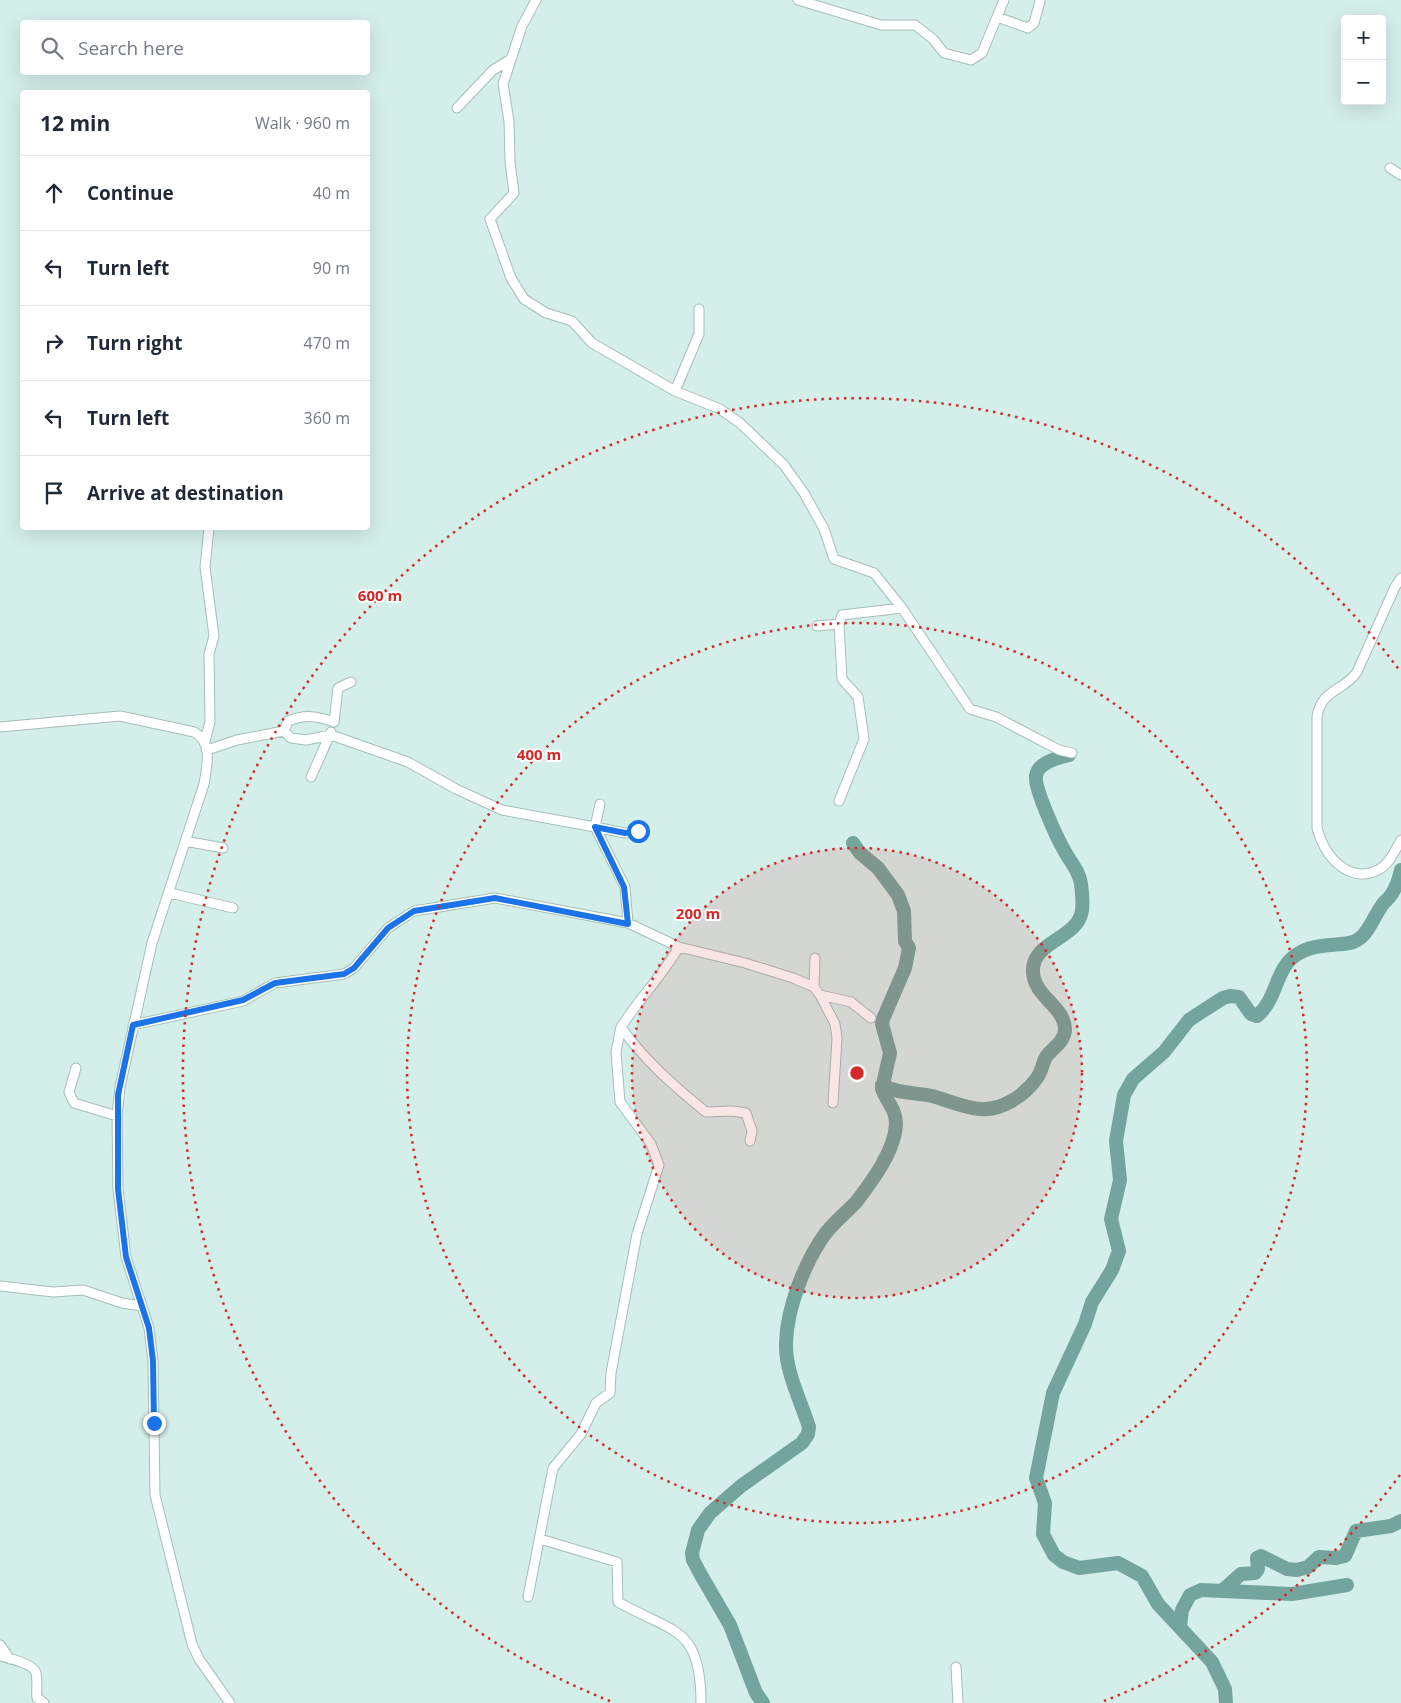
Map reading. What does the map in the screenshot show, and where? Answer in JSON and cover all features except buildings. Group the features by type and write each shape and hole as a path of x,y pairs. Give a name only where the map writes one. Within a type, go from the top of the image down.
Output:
{"street":[{"path":"536,0 522,26 503,84 509,121 510,162 514,192 490,219 515,286 524,298 536,308 551,316 572,321 587,340 675,391 720,410 759,440 784,465 804,493 824,529 832,556 837,561 874,573 902,608 970,709 996,717 1059,750 1072,753"},
{"path":"798,0 881,25 915,25 933,39 944,53 967,60 975,59 982,53 1004,0"},
{"path":"998,17 1020,27 1028,28 1034,23 1039,0 1046,2 1050,0"},
{"path":"457,108 493,70 511,59"},
{"path":"1390,168 1401,175"},
{"path":"675,391 697,340 699,309"},
{"path":"209,530 205,567 214,636 209,654 210,722 206,746 204,784 170,893 152,943 133,1025 120,1087 117,1116 118,1189 126,1257 149,1328 153,1361 153,1462 157,1505 192,1644 230,1703"},
{"path":"1401,578 1395,587 1356,672 1351,680 1323,699 1318,706 1317,717 1317,828 1320,840 1328,856 1340,866 1354,872 1367,873 1378,870 1386,864 1401,840"},
{"path":"839,801 864,739 858,696 842,679 839,624 842,615 902,608"},
{"path":"817,626 839,624"},
{"path":"311,777 331,735 338,688 351,682"},
{"path":"284,731 288,720 304,716 313,715 334,722"},
{"path":"0,727 45,725 94,717 120,716 189,731 200,735 206,746"},
{"path":"206,746 284,731"},
{"path":"284,731 291,738 306,740 331,735 408,762 456,789 502,810 625,833 638,831"},
{"path":"600,804 595,827 624,887 628,924"},
{"path":"186,841 223,848"},
{"path":"170,893 233,908"},
{"path":"133,1025 243,1000 275,983 344,974 354,968 388,928 414,911 495,898 628,924 680,947 745,963 851,1002 871,1018"},
{"path":"528,1597 540,1539 545,1501 553,1468 581,1434 596,1403 610,1393 611,1373 637,1234 659,1165 651,1144 620,1102 616,1052 621,1027 633,1008 663,972 680,947"},
{"path":"815,958 817,991 835,1024 837,1038 833,1103"},
{"path":"621,1027 656,1068 706,1112 732,1111 746,1113 752,1131 750,1142"},
{"path":"76,1068 69,1092 74,1102 117,1116"},
{"path":"0,1286 53,1292 83,1290 122,1303 142,1306"},
{"path":"540,1539 617,1562 618,1602 680,1632 694,1652 701,1689 701,1703"},
{"path":"0,1645 10,1658"},
{"path":"0,1656 10,1658 36,1672 37,1698 44,1703"},
{"path":"956,1667 958,1703"}],"waterway":[{"path":"882,1085 894,1090 932,1096 962,1106 980,1109 1005,1105 1032,1084 1039,1075 1046,1057 1064,1035 1064,1022 1060,1014 1038,988 1035,981 1033,972 1034,962 1039,953 1073,928 1079,920 1082,910 1082,890 1078,874 1061,844 1047,813 1036,782 1036,776 1040,767 1044,764 1069,755"},
{"path":"763,1703 756,1693 730,1625 693,1560 692,1553 698,1530 710,1513 741,1486 802,1443 808,1434 809,1427 791,1375 786,1354 787,1329 798,1286 804,1271 825,1234 857,1201 870,1184 882,1164 895,1134 895,1114 882,1089 890,1053 882,1024 905,968 909,948 905,941 904,911 898,895 878,868 860,853 853,843"},
{"path":"1226,1703 1225,1689 1212,1662 1158,1604 1142,1576 1118,1563 1079,1568 1063,1562 1054,1555 1043,1534 1045,1503 1036,1478 1053,1393 1085,1324 1092,1302 1112,1270 1119,1251 1111,1219 1120,1180 1116,1141 1124,1095 1133,1079 1164,1052 1189,1020 1223,998 1230,996 1239,997 1251,1014 1257,1016 1269,1002 1284,968 1296,955 1308,949 1349,943 1360,938 1382,905 1390,897 1401,870"},
{"path":"1223,1590 1241,1574 1255,1573 1258,1569 1257,1558 1261,1556 1287,1569 1297,1570 1308,1567 1319,1557 1336,1558 1345,1556 1356,1531 1391,1526 1401,1521"},
{"path":"1180,1626 1182,1610 1190,1595 1201,1590 1292,1594 1347,1585"}],"route":[{"path":"154,1423 155,1386 149,1328 126,1257 118,1189 118,1095 133,1025 152,1022 215,1005 246,1000 256,992 275,983 334,976 349,972 388,928 414,911 495,898 628,924 622,880 607,855 595,827 625,833 638,831"}]}
